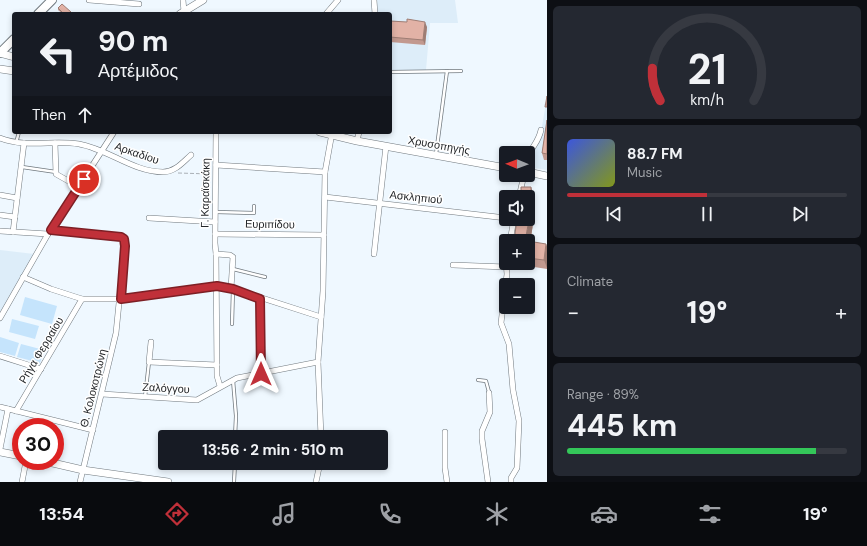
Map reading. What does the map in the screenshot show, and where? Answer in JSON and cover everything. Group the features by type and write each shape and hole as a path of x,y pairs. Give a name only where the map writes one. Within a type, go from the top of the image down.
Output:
{"main road":[{"path":"40,12 52,0"},
{"path":"0,53 12,41"}],"street":[{"path":"89,0 138,4"},
{"path":"182,12 183,0"},
{"path":"184,12 203,0"},
{"path":"328,12 338,0"},
{"path":"374,0 375,12"},
{"path":"0,53 12,56"},
{"path":"0,69 12,71"},
{"path":"534,146 539,140 541,130"},
{"path":"0,318 49,232 113,134"},
{"name":"Γ. Καραϊσκάκη","path":"216,134 215,234 217,286 217,376 220,386"},
{"path":"321,430 318,362 321,318 324,197 332,134"},
{"name":"Χρυσοπηγής","path":"335,134 357,141 499,167"},
{"path":"357,141 359,134"},
{"name":"Αρκαδίου","path":"0,138 16,143 80,144 154,171 169,171 191,155"},
{"path":"13,232 24,143"},
{"path":"55,143 56,173 79,187"},
{"path":"374,254 386,146"},
{"path":"216,165 326,172"},
{"path":"535,173 547,176"},
{"path":"0,195 17,198"},
{"name":"Ασκληπιού","path":"324,197 499,217"},
{"path":"0,215 15,216"},
{"path":"149,218 215,222"},
{"path":"0,231 49,232"},
{"name":"Θ. Κολοκοτρώνη","path":"49,232 121,237 124,239 125,246 121,299 116,333 80,482"},
{"name":"Ευριπίδου","path":"215,234 324,235"},
{"path":"216,254 232,255 232,289"},
{"path":"453,265 499,264"},
{"path":"506,270 506,281 500,323 509,344 513,390 519,421 516,468 511,478 511,482"},
{"path":"23,277 82,299 121,299 217,286 232,289 321,318"},
{"name":"Ρήγα Φερραίου","path":"16,411 82,299"},
{"path":"260,299 261,374"},
{"path":"151,342 149,362 217,365"},
{"path":"0,356 41,369"},
{"name":"Ζαλόγγου","path":"102,394 145,398 197,400 233,380 318,362"},
{"path":"488,482 482,431 490,412 489,393"},
{"path":"0,407 93,430"},
{"path":"0,449 8,409"},
{"path":"446,432 445,468 447,482"},
{"path":"0,452 12,454"},
{"path":"64,466 83,470 168,482"},
{"path":"22,482 24,470"},
{"path":"316,482 319,470"}],"lane":[{"path":"436,155 447,71"},
{"path":"392,72 461,71"},
{"path":"16,143 18,134"},
{"path":"22,168 56,173"},
{"path":"215,212 254,213 254,206"},
{"path":"233,269 265,277"},
{"path":"232,289 232,324"},
{"path":"145,398 149,362"},
{"path":"233,380 236,430"},
{"path":"478,380 486,381 489,393"},
{"path":"234,482 235,470"}],"path":[{"path":"169,171 216,174"}],"shaded area":[{"path":"377,0 455,0 458,23 430,23 426,70 392,70 392,12 378,12"},
{"path":"544,104 547,104 547,170 535,168 535,147 540,138 545,109"},
{"path":"0,250 34,254 0,316"},
{"path":"25,297 57,306 52,324 20,315"},
{"path":"12,319 39,326 35,339 9,332"},
{"path":"0,337 19,343 15,356 0,352"},
{"path":"21,344 44,350 40,363 17,357"}],"building":[{"path":"62,4 71,12 62,12 58,8"},
{"path":"407,19 425,22 423,40 392,37 392,21 407,22"},
{"path":"547,96 547,107 545,107"},
{"path":"547,120 547,154 542,153"},
{"path":"521,187 531,187 531,190 521,190"},
{"path":"516,226 528,226 526,234 515,234"},
{"path":"535,242 546,244 544,260 535,259"}],"route":[{"path":"84,179 51,230 121,237 124,239 125,246 121,299 217,286 233,289 260,299 261,374"}]}
